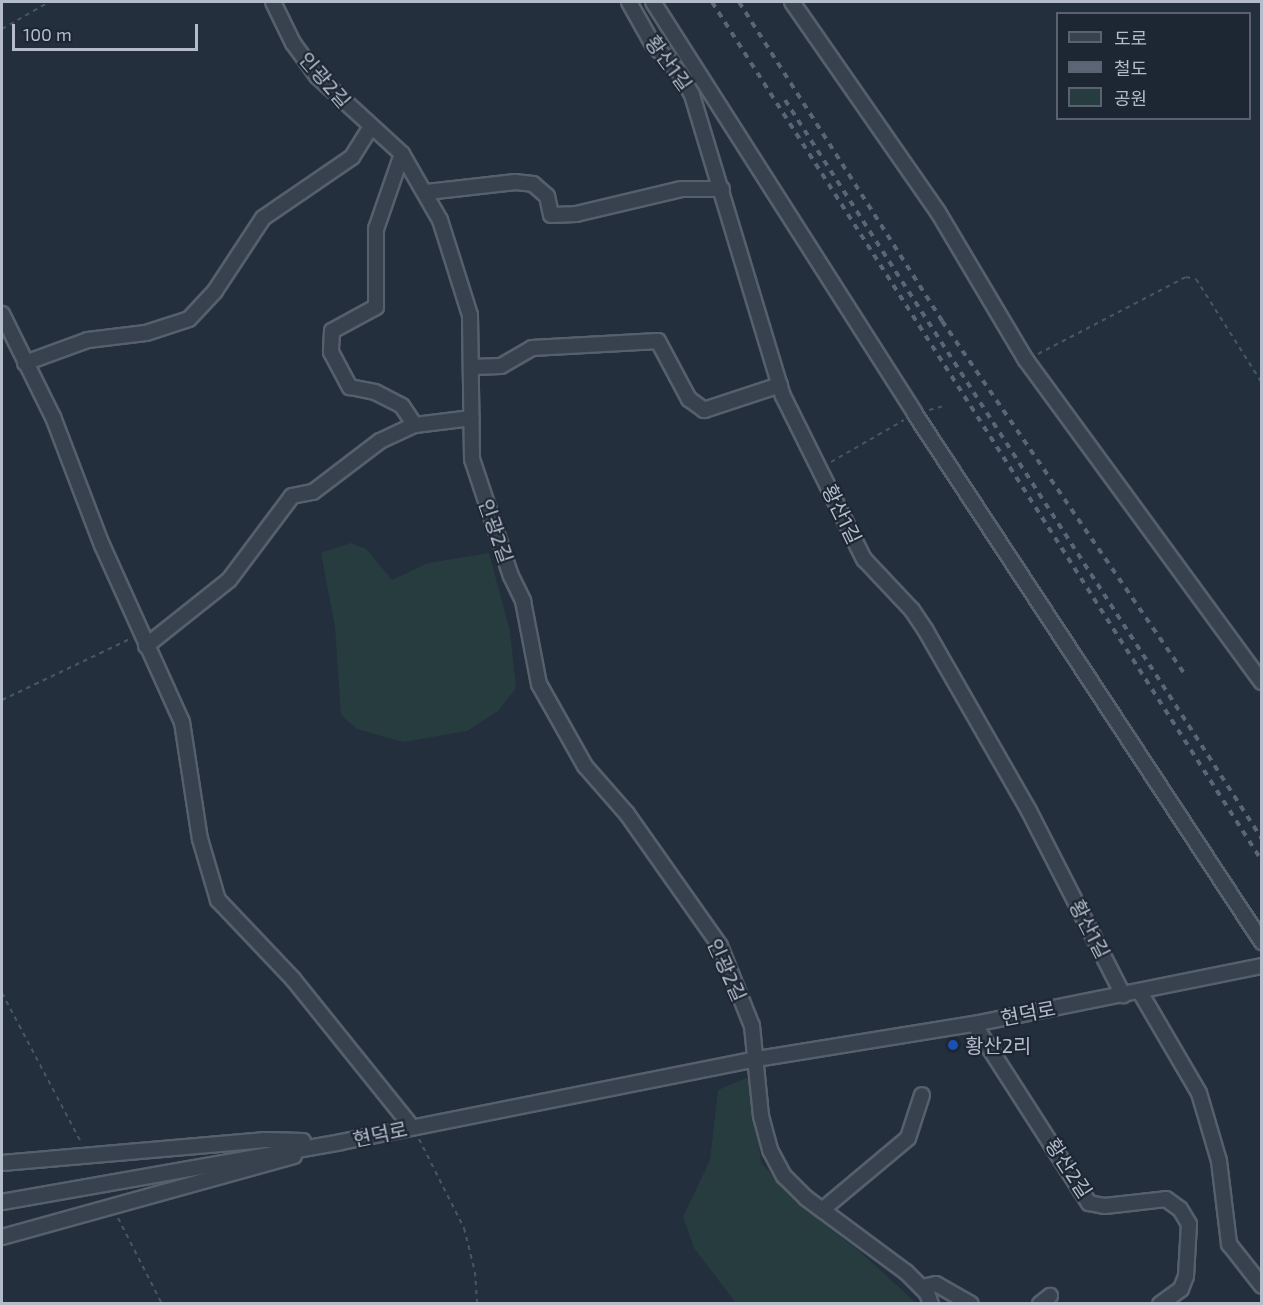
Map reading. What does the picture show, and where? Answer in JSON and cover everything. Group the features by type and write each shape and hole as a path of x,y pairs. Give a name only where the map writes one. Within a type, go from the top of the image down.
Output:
{"street":[{"name":"인광2길","path":"273,2 293,43 317,76 370,128 402,154 427,192 440,220 470,315 472,459 511,576 523,601 539,684 585,766 627,814 720,946 752,1026 757,1059"},
{"name":"황산1길","path":"629,2 652,43 680,73 698,111 780,385 864,559 912,610 926,631 1029,811 1123,995"},
{"path":"653,2 915,414 1262,942"},
{"path":"792,2 938,212 1026,360 1262,682"},
{"path":"698,111 718,104"},
{"path":"25,363 88,340 146,333 189,319 215,291 263,218 352,157 370,128"},
{"path":"402,154 376,229 376,307 332,331 331,352 350,387 375,392 402,406 415,424"},
{"path":"427,192 515,182 533,184 547,196 551,215 576,214 681,189 722,189"},
{"path":"2,314 53,417 143,640 182,722 200,839 218,900 293,979 412,1126"},
{"path":"472,367 501,366 532,348 658,340 689,399 704,410 780,385"},
{"path":"143,640 229,580 292,496 313,492 380,441 415,424 472,418"},
{"name":"현덕로","path":"2,1202 341,1142 412,1126 641,1085 757,1059 974,1023 1140,992 1262,966"},
{"path":"1140,992 1198,1094 1219,1161 1229,1244 1262,1286"},
{"name":"황산2길","path":"974,1023 1089,1203 1105,1206 1166,1199 1180,1209 1190,1224 1186,1276 1181,1289 1160,1304"},
{"path":"757,1059 761,1116 770,1149 784,1176 822,1210 858,1233 922,1287 931,1304"},
{"path":"822,1210 908,1138 922,1095"},
{"path":"2,1163 263,1140 341,1142"},
{"path":"2,1238 113,1209 341,1142"},
{"path":"922,1287 936,1284 970,1304"}],"path":[{"path":"2,29 49,2"},
{"path":"1026,360 1186,277 1196,279 1208,304 1262,383"},
{"path":"820,468 915,414 944,406"},
{"path":"2,700 143,640"},
{"path":"2,993 88,1156"},
{"path":"412,1126 464,1228 476,1272 477,1304"},
{"path":"113,1209 162,1304"}],"green space":[{"path":"351,543 366,549 392,580 428,563 489,553 510,631 516,688 498,711 467,731 403,742 357,729 341,715 335,627 321,553"},
{"path":"751,1076 761,1163 806,1210 858,1250 916,1303 736,1303 694,1248 683,1217 710,1160 718,1090"}],"railway":[{"path":"712,2 1262,861"},
{"path":"739,2 942,321 1183,672"},
{"path":"785,100 1262,839"}],"place":[{"name":"황산2리","path":"953,1045"}]}
